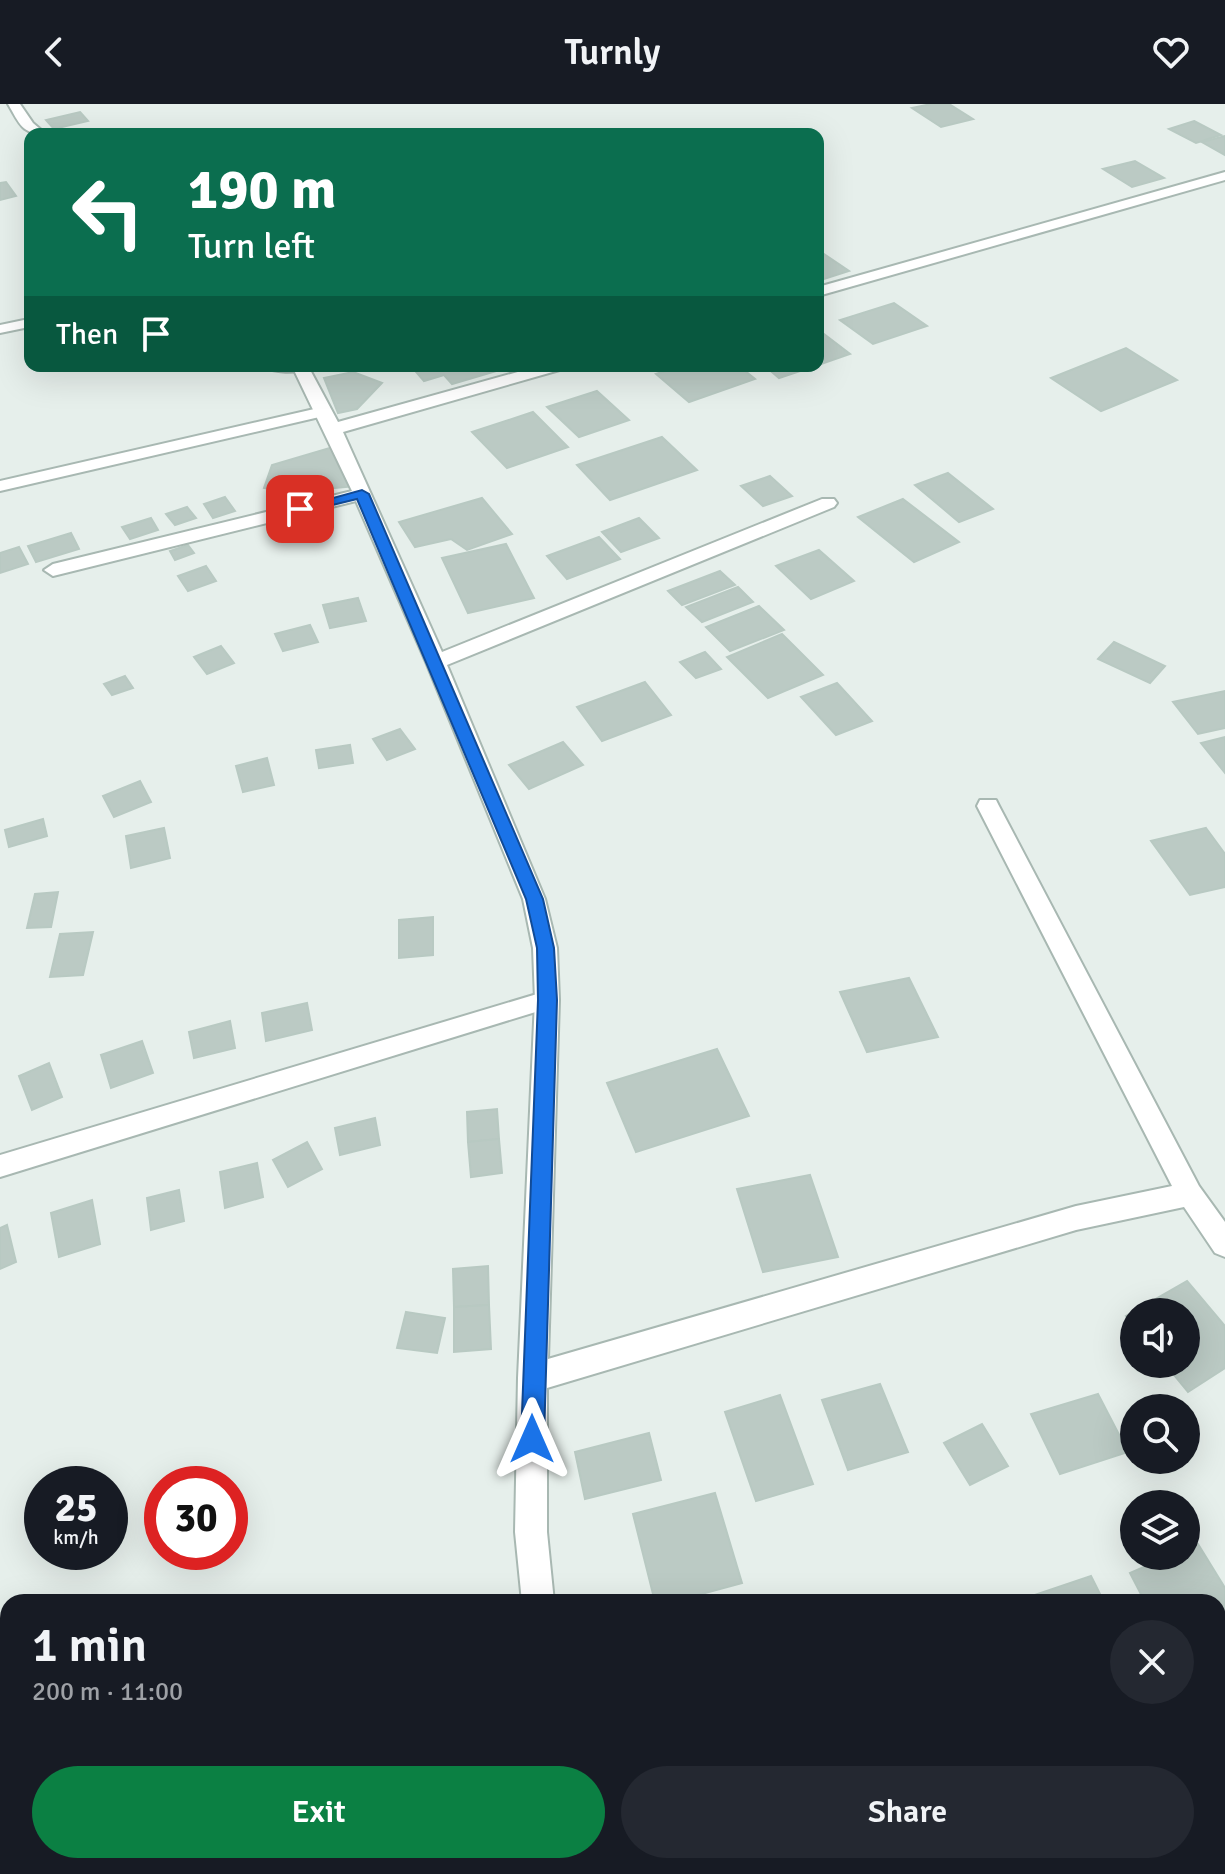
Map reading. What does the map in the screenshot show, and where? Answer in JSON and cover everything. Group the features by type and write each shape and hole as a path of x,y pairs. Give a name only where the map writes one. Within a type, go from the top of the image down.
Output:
{"street":[{"path":"14,104 31,128"},
{"path":"824,290 1225,176"},
{"path":"303,372 362,494 436,662 534,899 545,948 547,1000 533,1378 531,1532 537,1594"},
{"path":"328,421 532,372"},
{"path":"53,570 362,494"},
{"path":"436,662 828,503"},
{"path":"988,806 1190,1194 1225,1244"},
{"path":"533,1378 1076,1218 1190,1194"}],"lane":[{"path":"0,329 24,327"},
{"path":"0,486 328,421"},
{"path":"0,1166 547,1000"}],"building":[{"path":"949,104 973,119 941,127 912,108"},
{"path":"80,112 88,121 53,128 46,120"},
{"path":"1194,121 1221,135 1196,143 1169,129"},
{"path":"1225,136 1225,155 1202,142"},
{"path":"1135,161 1164,178 1132,187 1103,169"},
{"path":"6,182 16,196 0,200 0,183"},
{"path":"824,254 849,271 824,279"},
{"path":"894,303 927,326 873,344 840,320"},
{"path":"824,334 850,354 824,363"},
{"path":"1126,348 1177,380 1101,411 1051,378"},
{"path":"353,372 382,383 357,409 338,413 324,378"},
{"path":"416,372 493,372 452,384 444,375 424,381"},
{"path":"746,372 755,379 689,402 656,374"},
{"path":"772,372 797,372 779,378"},
{"path":"597,391 629,420 579,437 547,407"},
{"path":"533,412 568,447 507,468 472,432"},
{"path":"662,437 697,470 610,500 577,465"},
{"path":"340,445 358,486 290,492 264,488 272,465"},
{"path":"948,473 993,509 959,522 915,485"},
{"path":"770,476 792,496 763,506 741,486"},
{"path":"225,497 235,511 213,518 204,504"},
{"path":"482,498 512,534 467,550 451,539 415,547 399,522"},
{"path":"903,499 959,542 914,562 858,517"},
{"path":"187,507 196,518 175,525 166,514"},
{"path":"151,518 158,530 130,539 122,527"},
{"path":"639,518 659,538 621,552 602,532"},
{"path":"71,533 79,549 36,562 28,546"},
{"path":"599,537 620,559 567,579 547,556"},
{"path":"506,544 534,598 468,613 442,558"},
{"path":"188,545 194,553 175,560 170,551"},
{"path":"19,547 28,564 0,573 0,553"},
{"path":"819,550 854,581 811,599 776,566"},
{"path":"206,566 216,581 188,591 178,576"},
{"path":"720,571 735,585 682,605 668,591"},
{"path":"738,587 753,602 702,622 686,607"},
{"path":"358,598 366,621 330,628 323,605"},
{"path":"759,606 784,630 730,651 706,627"},
{"path":"310,625 318,642 283,651 275,634"},
{"path":"782,634 823,675 768,698 727,657"},
{"path":"1114,642 1165,666 1150,683 1098,659"},
{"path":"221,646 234,663 207,674 194,657"},
{"path":"705,652 721,669 696,678 680,662"},
{"path":"125,676 133,688 112,695 104,684"},
{"path":"645,682 671,715 602,741 577,707"},
{"path":"837,683 872,721 836,735 801,697"},
{"path":"1225,691 1225,728 1198,734 1173,702"},
{"path":"400,729 415,749 387,760 373,739"},
{"path":"1225,737 1225,773 1201,743"},
{"path":"563,742 583,765 529,789 509,765"},
{"path":"350,745 353,763 319,768 316,750"},
{"path":"267,758 274,785 243,792 236,766"},
{"path":"140,781 151,802 114,817 103,796"},
{"path":"43,819 47,836 9,847 5,830"},
{"path":"164,828 170,858 131,868 126,836"},
{"path":"1206,828 1225,854 1225,887 1190,895 1151,841"},
{"path":"58,892 51,927 27,928 35,894"},
{"path":"433,917 433,955 399,958 399,920"},
{"path":"93,932 83,975 50,977 60,934"},
{"path":"909,978 938,1037 867,1052 840,992"},
{"path":"307,1003 312,1030 266,1041 262,1013"},
{"path":"230,1021 235,1048 194,1058 189,1032"},
{"path":"142,1041 153,1073 111,1088 101,1055"},
{"path":"717,1049 749,1116 636,1152 607,1083"},
{"path":"49,1063 62,1097 32,1110 19,1076"},
{"path":"497,1109 499,1139 468,1142 467,1112"},
{"path":"375,1118 380,1145 340,1155 335,1128"},
{"path":"499,1139 502,1173 471,1177 468,1142"},
{"path":"307,1142 322,1169 288,1187 273,1160"},
{"path":"257,1163 263,1197 225,1208 220,1172"},
{"path":"810,1175 838,1257 763,1272 737,1189"},
{"path":"179,1190 184,1221 151,1230 147,1198"},
{"path":"92,1200 100,1244 59,1257 51,1213"},
{"path":"7,1225 16,1262 0,1269 0,1228"},
{"path":"488,1266 489,1305 454,1307 453,1269"},
{"path":"1187,1281 1225,1326 1225,1368 1188,1392 1176,1378 1200,1378 1200,1298 1157,1298"},
{"path":"489,1305 491,1349 454,1352 454,1307"},
{"path":"406,1312 445,1318 437,1353 397,1348"},
{"path":"880,1384 908,1452 848,1470 822,1400"},
{"path":"1098,1394 1120,1437 1120,1455 1060,1474 1031,1414"},
{"path":"780,1395 813,1484 756,1501 725,1412"},
{"path":"982,1424 1008,1466 970,1485 944,1443"},
{"path":"649,1433 661,1480 585,1499 575,1452"},
{"path":"715,1493 742,1583 701,1594 653,1594 633,1514"},
{"path":"1200,1547 1225,1588 1225,1594 1141,1594 1130,1573 1137,1570 1200,1570"},
{"path":"1091,1576 1100,1594 1038,1594"}],"route":[{"path":"300,509 362,494 436,662 534,899 545,948 547,1000 532,1439"}]}
